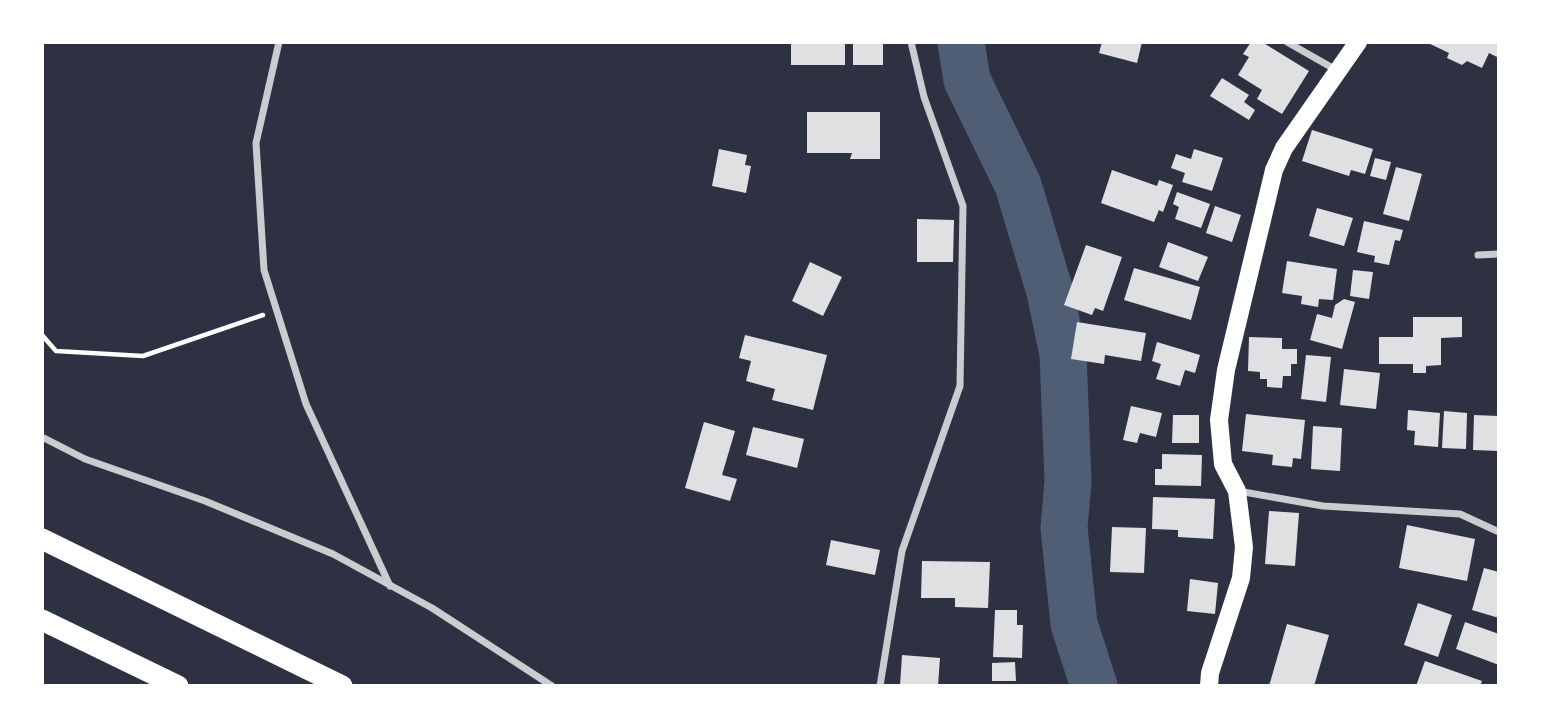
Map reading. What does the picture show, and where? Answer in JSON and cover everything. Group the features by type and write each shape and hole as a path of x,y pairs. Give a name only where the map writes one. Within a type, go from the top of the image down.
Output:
{"highway":[{"path":"42,539 342,686"},
{"path":"42,620 178,686"}],"main road":[{"path":"1209,686 1210,673 1241,578 1244,547 1237,491 1223,464 1219,420 1226,370 1274,170 1284,148 1358,42"}],"street":[{"path":"279,42 256,143 264,270 306,404 390,586"},
{"path":"880,686 902,551 960,386 963,206 925,97 911,42"},
{"path":"1287,42 1339,72"},
{"path":"1478,255 1499,254"},
{"path":"42,438 85,459 205,501 333,554 432,608 552,686"},
{"path":"1237,491 1323,506 1460,514 1499,531"}],"path":[{"path":"42,335 56,351 143,356 277,311"}],"building":[{"path":"791,42 845,42 845,65 791,65"},
{"path":"853,42 883,42 883,65 853,65"},
{"path":"1102,42 1142,42 1137,63 1099,53"},
{"path":"1251,42 1262,42 1309,71 1282,114 1257,99 1262,90 1238,75 1249,57 1243,54"},
{"path":"1426,42 1499,42 1499,58 1489,53 1482,68 1467,61 1462,65 1447,58 1449,53"},
{"path":"1222,78 1249,95 1244,102 1255,110 1249,120 1210,96"},
{"path":"807,112 880,112 880,159 850,159 852,153 807,153"},
{"path":"1312,130 1373,149 1365,174 1351,170 1349,176 1302,161"},
{"path":"719,149 747,155 745,165 751,166 746,193 712,186"},
{"path":"1194,149 1223,158 1212,191 1182,182 1185,173 1171,168 1176,154 1191,159"},
{"path":"1375,158 1391,162 1386,180 1370,176"},
{"path":"1396,167 1422,174 1409,221 1383,214"},
{"path":"1112,170 1157,186 1159,180 1173,185 1163,212 1159,210 1154,222 1101,203"},
{"path":"1177,192 1210,204 1201,228 1175,219 1179,207 1173,204"},
{"path":"1215,206 1241,215 1232,242 1206,233"},
{"path":"1317,208 1353,218 1344,246 1309,236"},
{"path":"917,219 954,220 953,262 917,262"},
{"path":"1364,221 1403,230 1400,241 1395,240 1389,265 1374,262 1375,256 1357,252"},
{"path":"1168,242 1208,257 1198,281 1159,267"},
{"path":"1086,245 1122,257 1103,311 1095,308 1092,315 1064,305"},
{"path":"1287,261 1337,269 1333,300 1319,299 1318,307 1301,304 1302,296 1282,293"},
{"path":"810,262 842,277 823,316 792,301"},
{"path":"1134,268 1200,287 1191,320 1124,300"},
{"path":"1353,270 1373,272 1369,299 1350,296"},
{"path":"1344,299 1355,302 1342,349 1310,340 1317,314 1332,318 1335,305"},
{"path":"1413,317 1462,317 1462,337 1441,338 1441,365 1426,366 1426,373 1413,373 1413,364 1379,364 1379,337 1413,337"},
{"path":"1077,322 1146,333 1141,361 1105,355 1104,364 1071,359"},
{"path":"745,335 827,355 813,410 772,400 775,389 746,381 751,361 739,358"},
{"path":"1249,337 1282,338 1282,349 1297,349 1297,364 1291,364 1291,376 1283,376 1282,388 1267,387 1267,379 1260,379 1260,372 1248,371"},
{"path":"1157,342 1200,355 1195,373 1185,370 1180,386 1156,379 1161,364 1152,361"},
{"path":"1306,355 1331,357 1326,402 1301,399"},
{"path":"1344,369 1380,373 1376,409 1340,405"},
{"path":"1131,406 1162,413 1156,437 1140,433 1137,443 1123,440"},
{"path":"1408,410 1440,413 1438,447 1414,445 1415,431 1407,430"},
{"path":"1444,411 1467,413 1466,449 1442,448"},
{"path":"1246,414 1305,420 1301,459 1293,458 1292,467 1272,465 1273,455 1242,451"},
{"path":"1173,415 1199,415 1199,443 1172,443"},
{"path":"1474,415 1499,416 1499,451 1473,450"},
{"path":"704,422 735,431 722,475 737,479 730,501 685,488"},
{"path":"1313,426 1342,428 1340,471 1311,469"},
{"path":"753,427 804,439 797,468 746,455"},
{"path":"1162,454 1202,455 1201,486 1155,485 1155,469 1162,469"},
{"path":"1153,497 1215,499 1213,539 1178,537 1178,530 1152,529"},
{"path":"1269,511 1299,513 1295,566 1265,564"},
{"path":"1407,525 1475,539 1467,581 1399,568"},
{"path":"1112,527 1146,528 1144,573 1110,572"},
{"path":"831,540 880,550 875,575 826,565"},
{"path":"922,561 990,562 988,608 955,607 955,598 921,598"},
{"path":"1484,568 1499,572 1499,618 1472,610"},
{"path":"1190,579 1218,583 1215,614 1187,611"},
{"path":"1418,603 1452,615 1438,657 1404,645"},
{"path":"995,610 1017,610 1017,625 1023,625 1022,658 993,657"},
{"path":"1465,622 1499,634 1499,665 1456,649"},
{"path":"1287,624 1329,635 1314,686 1269,686"},
{"path":"902,655 940,658 938,686 900,686"},
{"path":"1425,661 1482,681 1480,686 1416,686"},
{"path":"1015,662 1016,681 992,681 992,663"}],"waterway":[{"path":"961,42 967,80 1018,185 1050,292 1063,354 1068,481 1064,528 1074,624 1094,686"}]}
